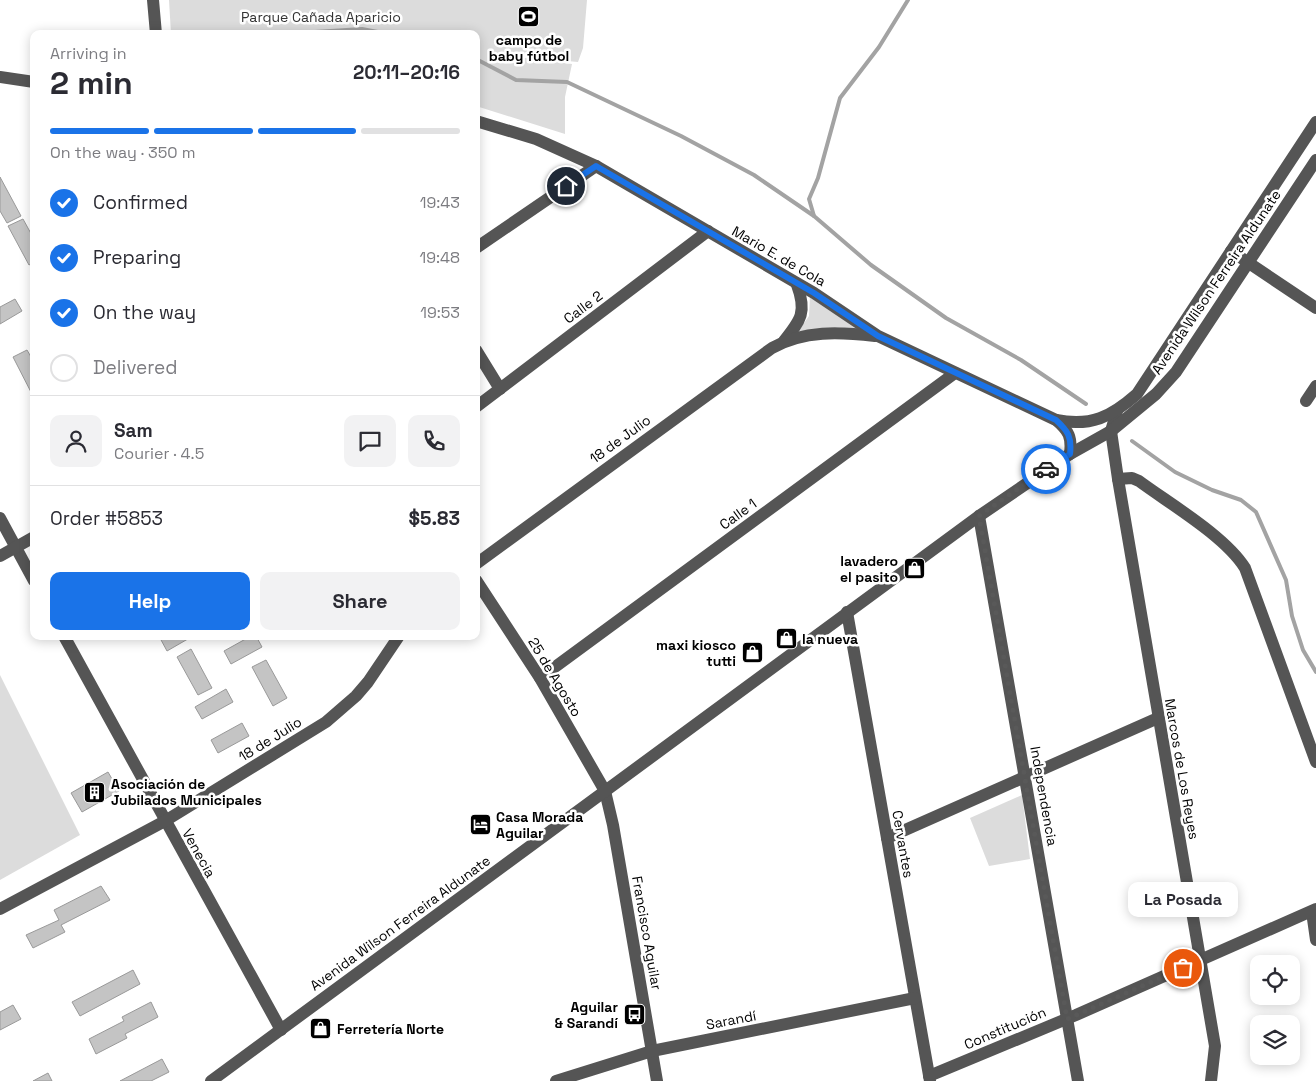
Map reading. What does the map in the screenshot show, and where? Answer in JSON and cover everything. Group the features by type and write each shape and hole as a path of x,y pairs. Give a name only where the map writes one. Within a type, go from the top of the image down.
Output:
{"street":[{"path":"153,0 156,30"},
{"path":"0,77 30,81"},
{"name":"Mario E. de Cola","path":"480,122 536,139 596,166 797,285 814,293 878,336 1056,420 1066,429 1071,439 1070,454"},
{"name":"Avenida Wilson Ferreira Aldunate","path":"1056,420 1075,424 1092,421 1116,412 1137,394 1157,367 1316,122"},
{"name":"Avenida Wilson Ferreira Aldunate","path":"211,1081 281,1030 342,982 979,516 1070,454 1111,431 1165,385 1176,372 1316,160"},
{"path":"480,245 596,166"},
{"name":"Calle 2","path":"480,404 708,231"},
{"path":"1231,251 1316,308"},
{"name":"18 de Julio","path":"480,561 704,396 784,341 798,323 803,311 802,299 797,285"},
{"name":"18 de Julio","path":"784,341 839,332 878,336"},
{"path":"480,356 500,388"},
{"name":"Calle 1","path":"540,678 955,373"},
{"path":"1306,401 1316,386"},
{"name":"Marcos de Los Reyes","path":"1116,462 1117,444 1137,409"},
{"name":"Marcos de Los Reyes","path":"1116,412 1111,431 1118,480 1215,1046 1211,1081"},
{"path":"1118,480 1132,478 1139,481 1207,531 1238,557 1245,568 1316,762"},
{"name":"Independencia","path":"979,516 1078,1081"},
{"path":"0,518 30,573"},
{"path":"0,556 30,539"},
{"name":"25 de Agosto","path":"480,586 540,678 605,791"},
{"name":"Cervantes","path":"847,612 929,1078"},
{"name":"Venecia","path":"66,640 281,1030"},
{"name":"18 de Julio","path":"0,909 165,821 326,722 356,696 368,682 396,640"},
{"path":"887,838 1158,718"},
{"name":"Francisco Aguilar","path":"605,791 613,825 657,1081"},
{"path":"1314,910 1316,940"},
{"name":"Constitución","path":"929,1078 1201,961 1314,910"},
{"name":"Sarandí","path":"556,1081 652,1051 915,998"}],"green space":[{"name":"Parque Cañada Aparicio","path":"169,0 587,0 583,48 578,62 503,55 572,64 565,97 565,134 480,107 480,30 171,30"},
{"path":"810,296 865,331 838,327 797,333 809,316"},
{"path":"0,675 80,835 0,880"},
{"path":"1022,795 1030,859 989,866 970,818"}],"building":[{"path":"0,177 21,216 7,223 0,211"},
{"path":"23,219 30,232 29,265 8,226"},
{"path":"15,299 22,311 0,324 0,307"},
{"path":"27,350 30,355 30,390 13,357"},
{"path":"161,640 186,640 167,651"},
{"path":"244,640 258,640 262,647 231,664 224,651"},
{"path":"191,649 212,688 198,695 177,657"},
{"path":"266,660 287,698 273,706 252,667"},
{"path":"226,689 233,702 202,719 195,707"},
{"path":"242,723 249,736 218,753 211,740"},
{"name":"Asociación de Jubilados Municipales","path":"108,772 119,791 82,812 71,793"},
{"path":"101,886 110,900 61,925 65,932 33,948 26,935 59,920 54,910"},
{"path":"133,970 140,984 80,1016 72,1002"},
{"path":"151,1002 158,1017 125,1034 127,1038 96,1054 89,1039 124,1021 122,1017"},
{"path":"13,1005 21,1019 0,1030 0,1012"},
{"path":"162,1059 169,1072 151,1081 120,1081"},
{"path":"48,1073 52,1081 33,1081"}],"waterway":[{"path":"908,0 879,47 840,98 818,178 809,199 814,216 871,265 946,318 1021,360 1086,404"},
{"path":"346,30 367,30"},
{"path":"480,61 516,80 567,82 681,136 754,175 814,216"},
{"path":"1132,441 1175,472 1212,490 1241,500 1256,512 1286,580 1292,616 1303,650 1316,672"}],"way so far":[{"path":"1046,469 979,516 1067,1019 1183,968"}],"place":[{"name":"campo de baby fútbol","path":"529,17"},
{"name":"lavadero el pasito","path":"914,569"},
{"name":"la nueva","path":"786,639"},
{"name":"maxi kiosco tutti","path":"752,653"},
{"name":"Asociación de Jubilados Municipales","path":"95,792"},
{"name":"Casa Morada Aguilar","path":"480,825"},
{"name":"La Posada","path":"1183,968"},
{"name":"Aguilar & Sarandí","path":"634,1015"},
{"name":"Ferretería Norte","path":"321,1029"}],"route":[{"path":"566,186 596,166 797,285 814,293 878,336 1056,420 1066,429 1071,439 1070,454 1046,469"}]}
